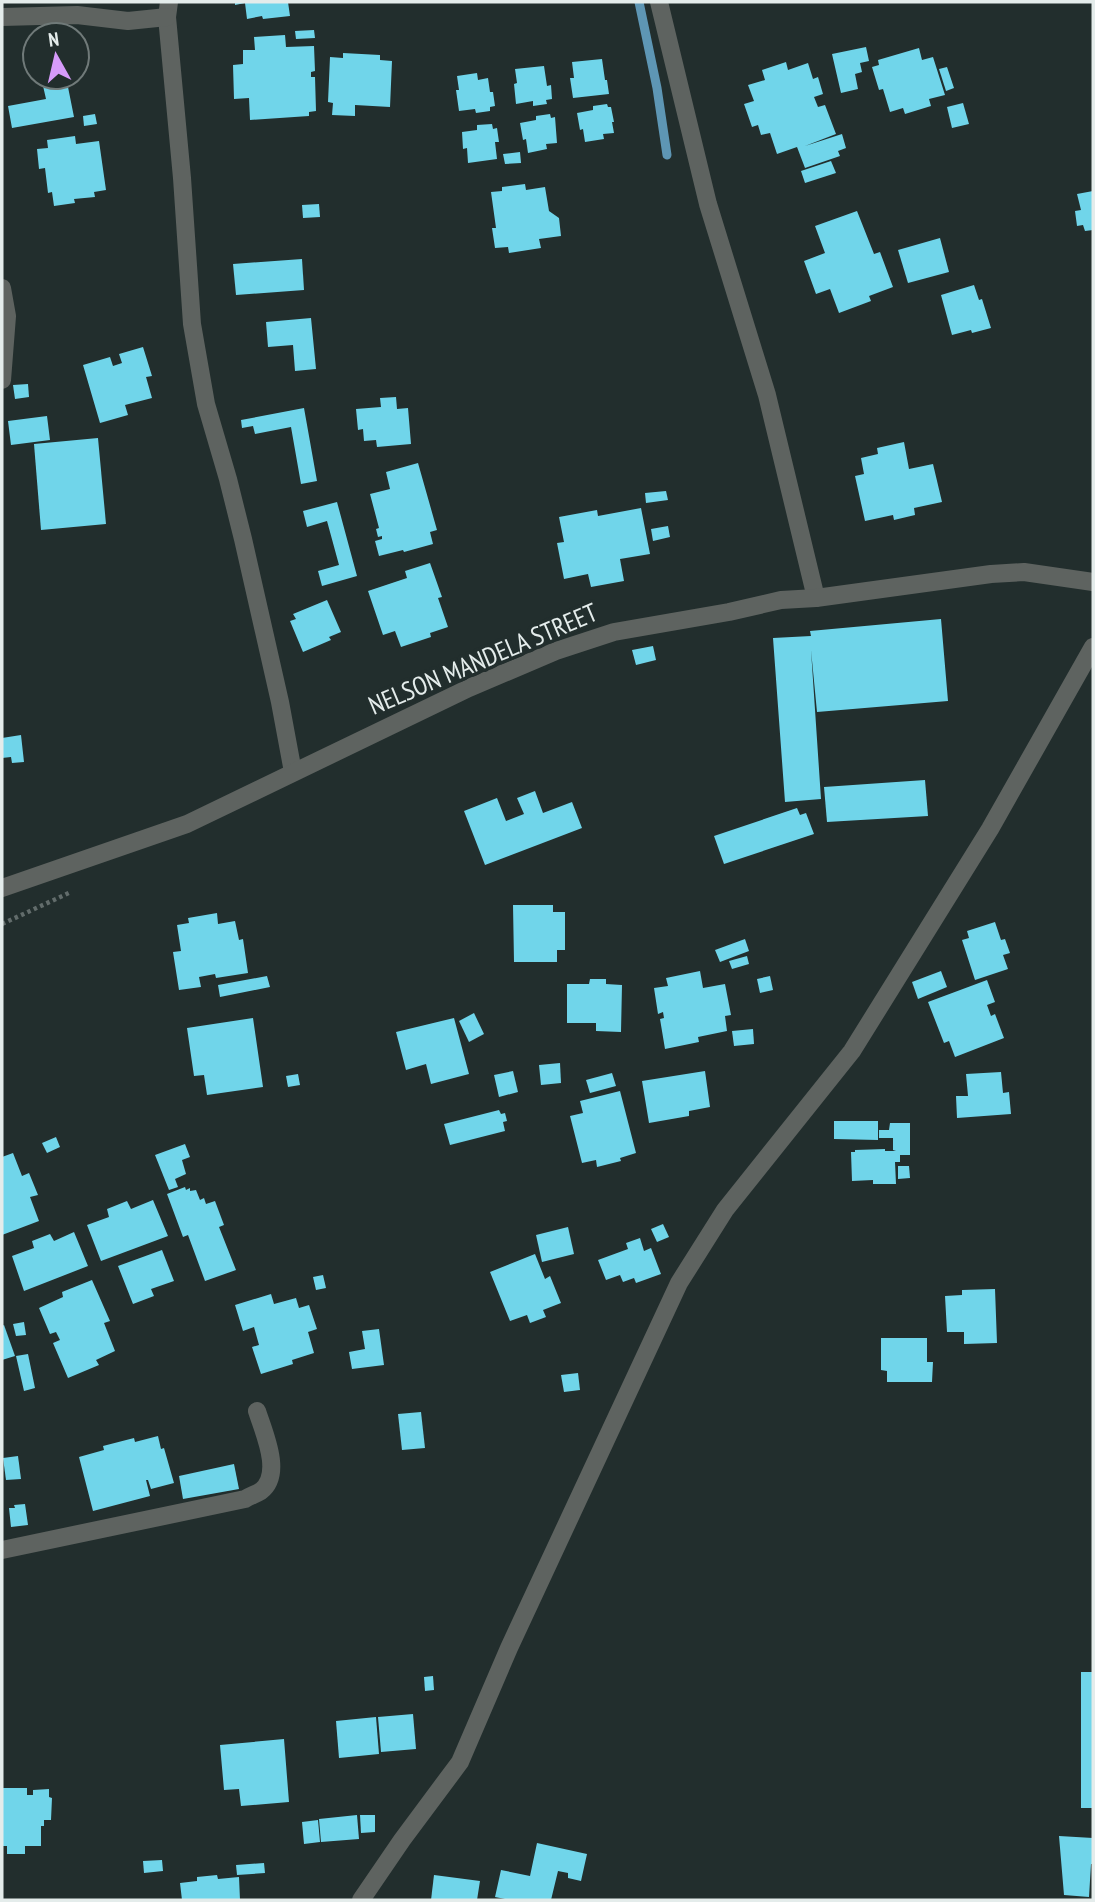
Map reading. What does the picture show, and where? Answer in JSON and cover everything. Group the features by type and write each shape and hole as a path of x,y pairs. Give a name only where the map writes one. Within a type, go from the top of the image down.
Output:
{"street":[{"path":"659,2 708,204 766,395 816,598"},
{"path":"2,17 77,15 128,21 168,10 192,324 205,404 243,539 293,772"},
{"path":"2,288 7,316 2,380"},
{"name":"NELSON MANDELA STREET","path":"2,888 187,824 469,688 556,651 614,632 781,600 816,598 990,574 1024,572 1093,582"},
{"path":"361,1900 460,1762 509,1648 679,1283 725,1210 852,1051 990,830 1093,647"},
{"path":"2,1550 245,1499 262,1490 272,1474 269,1447 257,1411"}],"building":[{"path":"235,2 288,2 290,16 247,19 245,3 235,5"},
{"path":"314,30 315,38 296,39 295,31"},
{"path":"285,35 286,47 314,46 315,71 311,72 311,77 315,77 316,111 309,112 309,116 250,120 249,98 234,99 233,65 243,64 243,50 255,50 254,37"},
{"path":"866,47 869,61 860,63 862,72 855,74 858,89 841,93 832,54"},
{"path":"919,48 922,60 933,57 945,95 929,99 931,106 905,114 903,108 890,112 872,67 879,65 878,60"},
{"path":"343,53 380,55 380,60 392,61 390,107 355,105 355,116 332,115 333,103 328,102 330,57 343,58"},
{"path":"602,59 609,94 573,98 570,78 574,78 572,62"},
{"path":"786,62 788,70 808,63 813,79 818,77 823,94 814,97 818,107 825,105 836,134 805,146 842,134 846,148 838,151 840,156 805,168 797,147 777,154 770,133 761,135 758,125 752,127 744,104 754,101 748,85 765,80 762,70"},
{"path":"544,66 547,86 551,85 552,99 546,100 547,104 533,106 533,101 516,104 515,69"},
{"path":"947,67 954,88 946,91 939,69"},
{"path":"477,73 478,80 488,78 495,106 490,107 490,111 476,113 475,109 459,111 457,76"},
{"path":"44,91 69,91 74,117 12,128 8,106 46,99"},
{"path":"963,103 969,124 952,128 947,107"},
{"path":"607,104 611,107 614,133 603,134 604,139 585,142 577,113 593,110 593,106"},
{"path":"95,114 97,124 84,126 83,116"},
{"path":"550,114 551,118 555,117 557,143 546,144 547,149 528,153 520,123 536,120 536,116"},
{"path":"492,124 493,129 497,128 499,142 495,142 497,159 468,163 467,148 463,149 462,132 477,130 477,125"},
{"path":"75,136 76,144 99,141 106,190 94,192 95,197 74,199 75,203 54,206 52,192 48,193 45,168 39,169 37,149 48,148 47,140"},
{"path":"520,152 521,163 505,164 503,154"},
{"path":"831,161 836,173 805,183 801,171"},
{"path":"525,184 526,190 545,187 549,211 559,218 561,236 539,239 541,248 509,253 508,247 495,248 492,228 496,228 491,192 502,191 502,187"},
{"path":"1093,191 1093,230 1085,231 1083,225 1077,226 1075,211 1081,210 1077,194"},
{"path":"319,204 320,217 303,218 302,205"},
{"path":"857,211 874,254 880,252 893,287 869,296 871,301 839,313 830,289 816,294 804,261 825,253 815,226"},
{"path":"940,238 949,272 908,283 898,250"},
{"path":"302,259 304,290 236,295 233,264"},
{"path":"974,285 979,300 982,299 991,328 952,335 941,295"},
{"path":"311,318 316,369 295,371 293,345 268,347 266,322"},
{"path":"143,347 152,376 146,377 152,398 125,405 128,415 100,423 83,365 110,357 113,366 122,363 119,354"},
{"path":"28,384 29,397 15,399 13,385"},
{"path":"396,397 397,409 408,408 411,444 377,447 376,440 364,441 363,429 358,430 356,409 381,407 380,398"},
{"path":"304,408 317,481 301,484 291,427 255,434 253,426 242,428 241,420"},
{"path":"47,416 50,440 11,445 8,421"},
{"path":"98,438 106,524 41,530 34,444"},
{"path":"904,442 909,469 933,464 942,502 914,508 915,515 894,520 893,515 865,521 855,476 864,474 861,458 878,454 877,448"},
{"path":"418,463 437,530 430,532 433,544 379,556 375,541 382,539 382,536 378,537 376,529 379,528 370,494 390,489 386,472"},
{"path":"666,491 668,500 646,503 645,493"},
{"path":"337,502 357,576 322,586 318,571 339,565 327,521 307,527 303,511"},
{"path":"641,508 650,554 620,559 624,581 591,587 588,574 564,579 557,543 564,542 559,517 597,510 598,516"},
{"path":"668,526 670,537 653,541 651,529"},
{"path":"430,563 442,597 438,598 448,627 430,633 431,637 401,647 395,631 383,635 368,591 407,578 405,571"},
{"path":"327,600 341,632 329,637 331,640 303,652 290,621 296,619 293,614"},
{"path":"941,619 948,701 817,712 811,650 821,799 785,802 773,638 811,636 810,631"},
{"path":"653,646 656,660 636,665 632,650"},
{"path":"21,735 24,762 12,763 11,757 2,758 2,738"},
{"path":"925,780 928,816 827,822 824,787"},
{"path":"535,791 543,813 572,802 582,828 485,865 464,811 497,798 506,821 524,814 517,798"},
{"path":"797,808 800,815 806,813 814,834 724,864 714,836"},
{"path":"513,905 553,905 553,912 565,912 565,950 557,950 557,962 514,962"},
{"path":"217,913 218,924 235,921 239,940 243,939 248,973 216,978 215,974 199,977 201,987 179,990 173,952 181,951 177,925 189,923 188,918"},
{"path":"995,922 1001,940 1005,939 1010,953 1003,955 1008,969 975,980 962,940 969,938 967,931"},
{"path":"745,939 749,951 720,962 715,950"},
{"path":"747,956 749,964 732,969 729,961"},
{"path":"700,971 703,988 725,984 731,1015 725,1016 727,1031 698,1037 699,1042 665,1049 660,1019 664,1018 663,1012 658,1014 654,988 668,986 666,978"},
{"path":"941,971 947,987 918,999 912,982"},
{"path":"267,976 270,987 220,997 218,985"},
{"path":"770,976 773,990 760,993 757,979"},
{"path":"590,979 606,979 606,984 622,985 621,1032 596,1031 596,1023 567,1023 567,984 589,984"},
{"path":"987,980 995,1002 987,1005 991,1016 995,1014 1004,1038 955,1057 949,1041 944,1043 928,1002"},
{"path":"474,1013 484,1034 469,1042 459,1021"},
{"path":"253,1018 263,1087 207,1095 204,1075 194,1076 187,1028"},
{"path":"454,1018 469,1074 431,1084 426,1064 406,1070 396,1032"},
{"path":"753,1029 754,1044 734,1046 732,1031"},
{"path":"560,1063 561,1083 541,1085 539,1065"},
{"path":"513,1071 518,1092 499,1097 494,1075"},
{"path":"705,1071 710,1107 689,1111 689,1116 649,1123 642,1081"},
{"path":"1001,1072 1003,1093 1009,1092 1011,1114 957,1118 956,1096 968,1096 966,1074"},
{"path":"612,1073 616,1086 590,1093 586,1080"},
{"path":"298,1074 300,1085 288,1087 286,1076"},
{"path":"620,1091 636,1153 620,1158 621,1161 597,1167 596,1160 582,1163 570,1116 583,1113 580,1101"},
{"path":"499,1110 501,1114 505,1113 505,1131 450,1145 444,1124"},
{"path":"834,1121 878,1121 878,1140 834,1139"},
{"path":"890,1123 910,1123 910,1155 900,1155 900,1162 895,1162 896,1184 873,1184 873,1180 852,1181 851,1152 885,1149 896,1151 893,1150 893,1138 879,1138 879,1130 889,1130"},
{"path":"56,1137 60,1147 47,1153 42,1143"},
{"path":"185,1144 190,1157 182,1160 186,1174 175,1179 178,1187 169,1190 155,1155"},
{"path":"13,1153 22,1176 29,1173 38,1195 30,1197 39,1221 2,1235 2,1157"},
{"path":"898,1166 909,1166 910,1178 898,1179"},
{"path":"185,1187 186,1190 196,1190 200,1200 204,1198 206,1204 215,1201 224,1225 219,1227 236,1270 205,1281 188,1235 183,1237 167,1194"},
{"path":"153,1200 168,1236 101,1261 87,1225 109,1217 107,1209 127,1201 131,1209"},
{"path":"663,1224 669,1237 657,1242 651,1229"},
{"path":"568,1227 574,1254 542,1262 536,1235"},
{"path":"74,1232 88,1266 24,1291 12,1256 34,1248 32,1241 50,1234 54,1241"},
{"path":"640,1238 644,1251 651,1248 661,1274 636,1283 634,1278 623,1282 620,1275 606,1280 598,1260 628,1249 626,1243"},
{"path":"162,1250 174,1281 151,1289 154,1296 133,1304 118,1266"},
{"path":"535,1254 545,1279 550,1276 561,1303 543,1310 546,1317 530,1323 527,1315 510,1321 490,1272"},
{"path":"323,1275 326,1288 316,1290 313,1277"},
{"path":"92,1280 110,1321 104,1323 115,1351 96,1360 99,1365 68,1378 53,1343 60,1340 56,1332 50,1334 39,1308 63,1297 62,1292"},
{"path":"995,1289 997,1343 964,1344 964,1332 947,1332 945,1296 962,1295 962,1290"},
{"path":"271,1294 274,1304 296,1298 299,1308 309,1305 317,1329 308,1332 314,1353 292,1360 293,1364 261,1374 252,1347 259,1345 254,1327 243,1331 235,1305"},
{"path":"24,1322 26,1335 16,1336 13,1324"},
{"path":"4,1325 15,1356 2,1360 2,1326"},
{"path":"379,1329 384,1365 352,1369 349,1352 365,1349 362,1331"},
{"path":"881,1338 927,1338 927,1362 933,1362 932,1382 887,1382 887,1371 881,1370"},
{"path":"28,1354 35,1388 24,1391 16,1356"},
{"path":"578,1373 580,1390 564,1392 561,1375"},
{"path":"421,1412 425,1448 402,1450 398,1414"},
{"path":"158,1436 174,1483 151,1489 146,1480 150,1496 93,1511 79,1457 104,1450 103,1446 134,1438 135,1442"},
{"path":"18,1456 21,1479 6,1480 3,1458"},
{"path":"234,1464 239,1489 183,1499 179,1476"},
{"path":"25,1504 28,1525 11,1527 9,1508"},
{"path":"1081,1672 1093,1672 1093,1808 1081,1808"},
{"path":"433,1676 434,1690 425,1691 424,1677"},
{"path":"413,1714 416,1749 381,1752 378,1717"},
{"path":"376,1717 379,1754 339,1758 336,1721"},
{"path":"284,1739 289,1802 241,1806 239,1789 224,1790 220,1745"},
{"path":"2,1788 27,1788 27,1795 33,1795 33,1790 49,1789 49,1797 52,1798 51,1820 44,1820 44,1826 41,1826 41,1846 25,1846 25,1854 7,1854 7,1846 2,1846"},
{"path":"357,1815 359,1839 321,1842 319,1819"},
{"path":"360,1815 375,1815 375,1832 361,1833"},
{"path":"318,1820 320,1842 304,1844 302,1822"},
{"path":"1059,1836 1093,1838 1089,1897 1064,1895"},
{"path":"537,1843 587,1854 581,1881 568,1878 568,1873 558,1871 551,1900 510,1900 495,1897 501,1870 530,1876"},
{"path":"162,1860 163,1871 144,1873 143,1861"},
{"path":"264,1863 265,1873 237,1875 236,1865"},
{"path":"217,1875 218,1879 239,1877 240,1900 182,1900 180,1883 197,1881 197,1877"},
{"path":"434,1875 480,1881 477,1900 431,1900"}],"waterway":[{"path":"639,2 657,88 667,155"}]}
